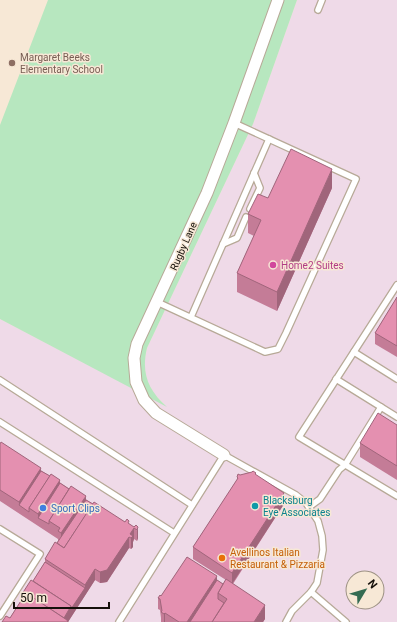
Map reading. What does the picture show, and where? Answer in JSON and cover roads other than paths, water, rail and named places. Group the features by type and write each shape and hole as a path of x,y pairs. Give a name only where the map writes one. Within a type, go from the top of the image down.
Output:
{"street":[{"name":"Rugby Lane","path":"224,455 156,413 144,400 136,382 134,358 137,344 207,193 278,0"}],"lane":[{"path":"318,10 322,0"},
{"path":"157,302 265,352 278,349 356,179 234,123"},
{"path":"191,317 269,139"},
{"path":"250,209 260,188 254,173"},
{"path":"222,244 237,238 246,217"},
{"path":"397,285 299,437 397,496"},
{"path":"354,352 397,379"},
{"path":"336,379 397,417"},
{"path":"0,380 192,505"},
{"path":"309,507 320,498 339,470 345,465 381,407"},
{"path":"0,422 174,533"},
{"path":"119,622 224,455 296,495 306,503 318,521 322,536 323,550 317,583 311,592 292,611 286,622"},
{"path":"0,528 40,554 0,616"},
{"path":"311,592 346,622"}],"place":[{"name":"Margaret Beeks Elementary School","path":"12,63"},
{"name":"Home2 Suites","path":"273,265"},
{"name":"Blacksburg Eye Associates","path":"255,506"},
{"name":"Sport Clips","path":"43,508"},
{"name":"Avellinos Italian Restaurant & Pizzaria","path":"222,558"}]}
